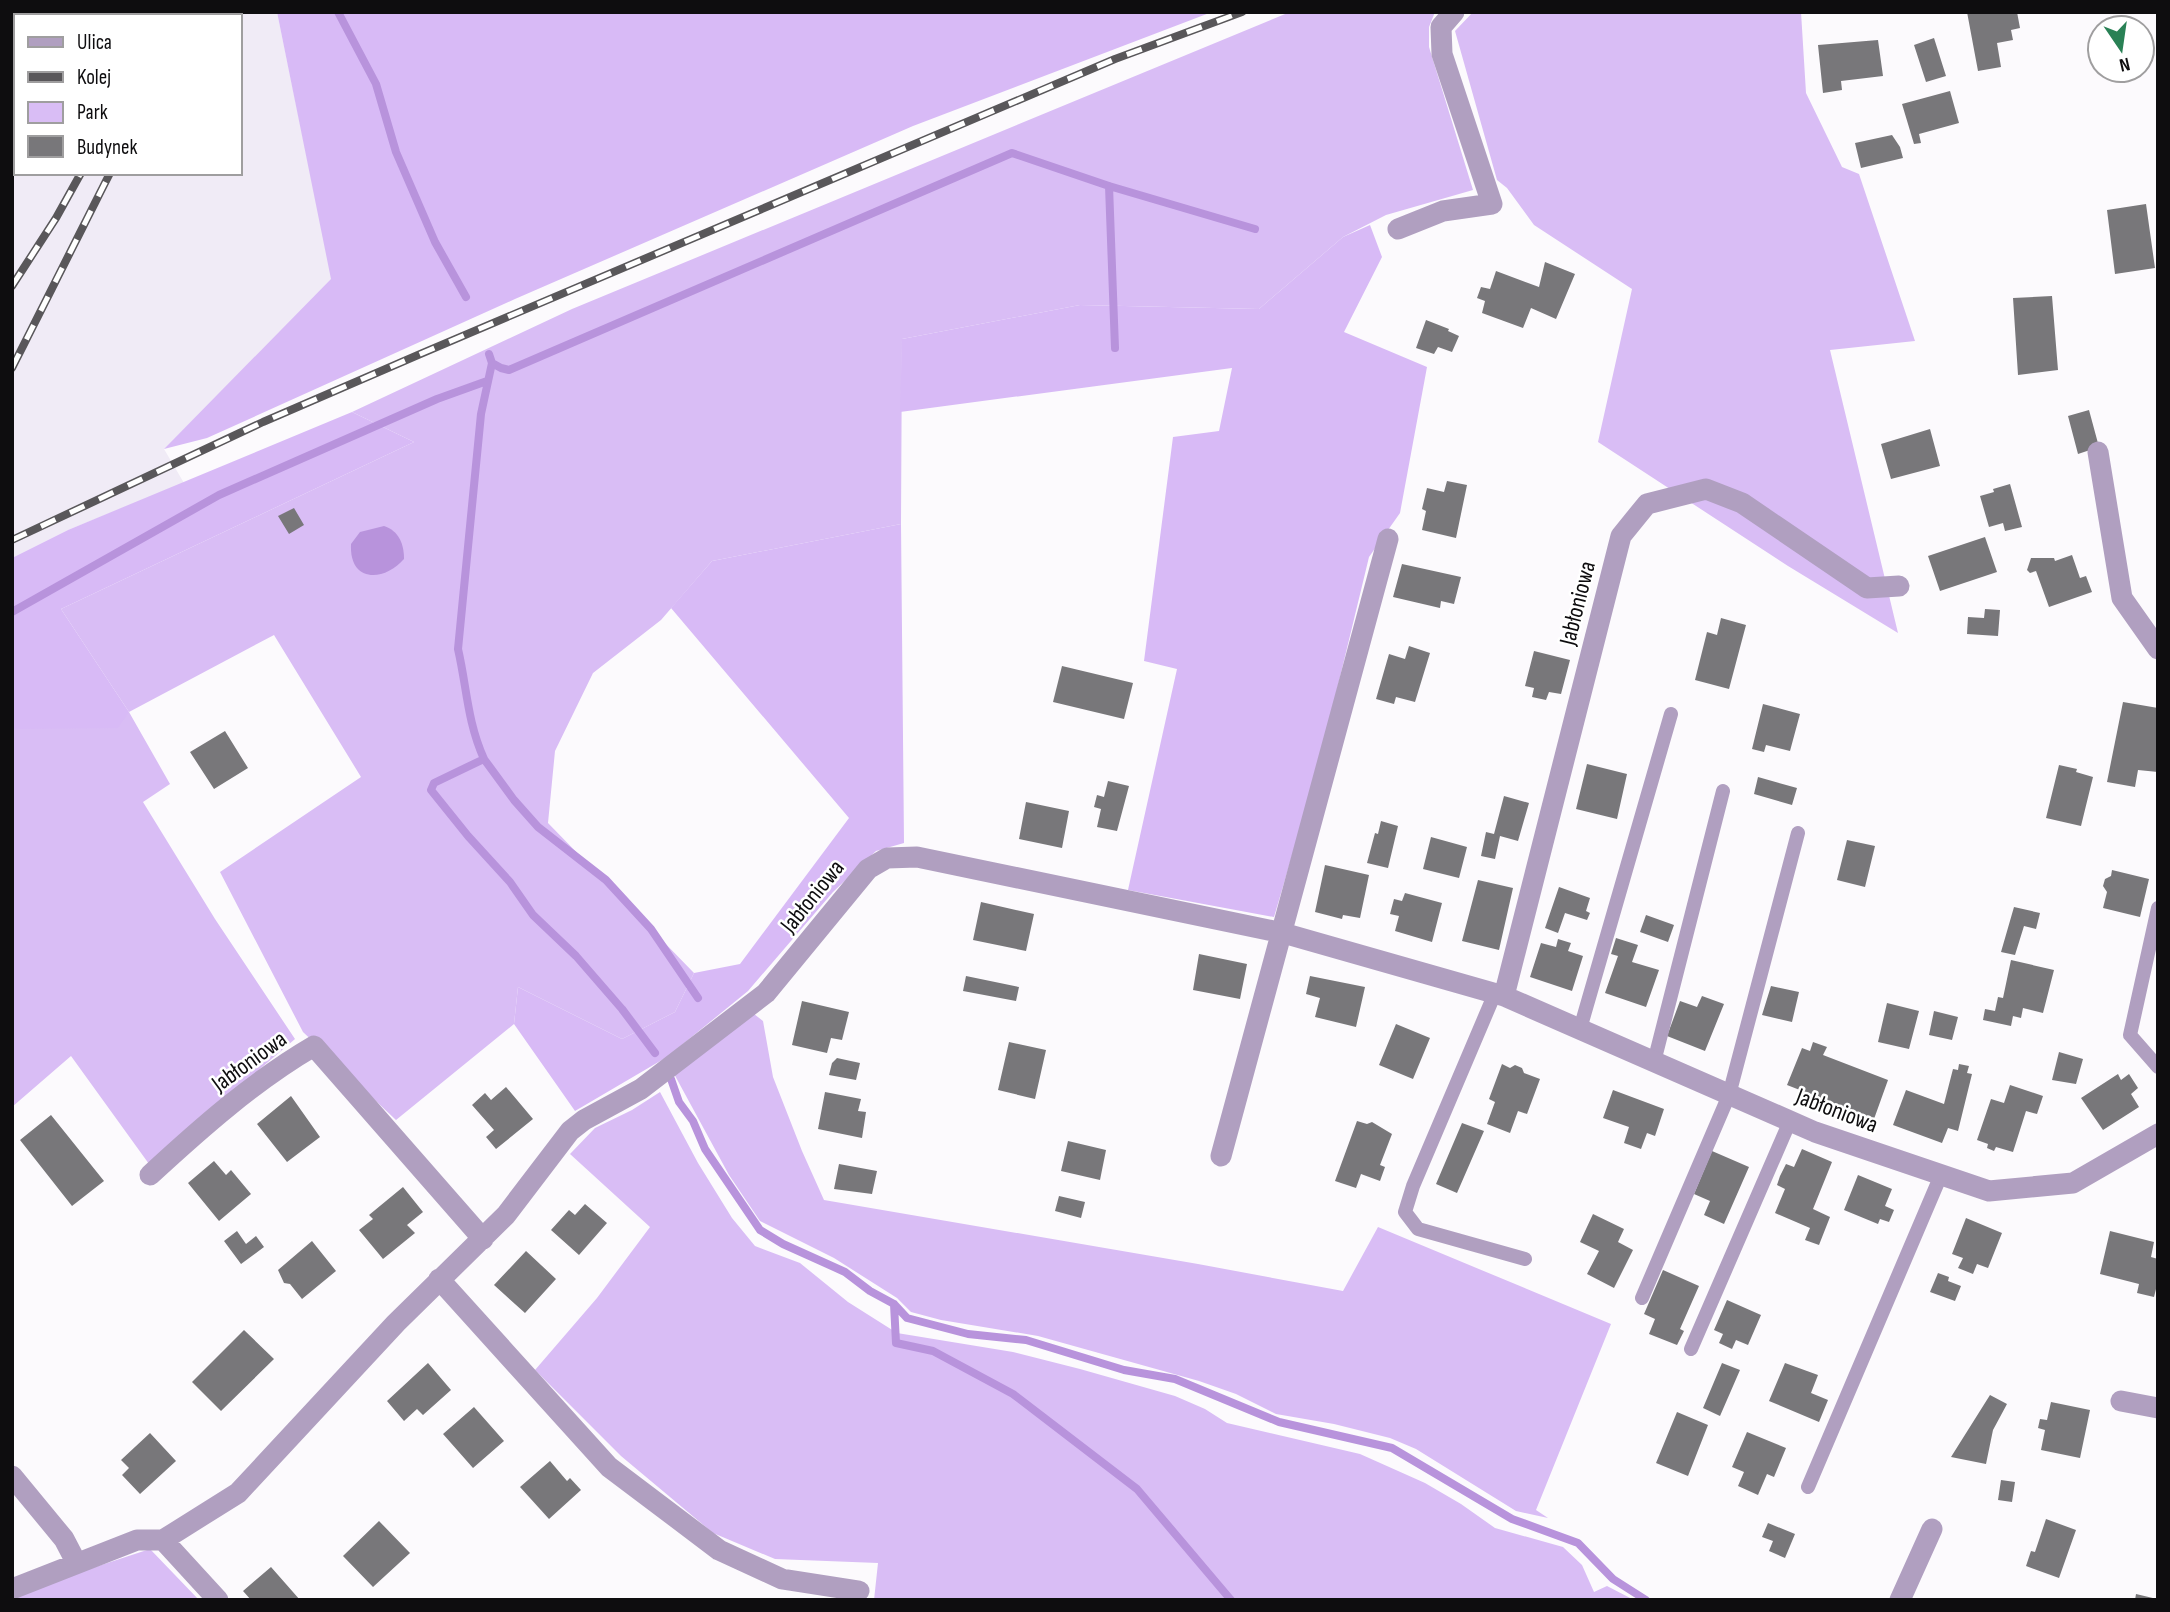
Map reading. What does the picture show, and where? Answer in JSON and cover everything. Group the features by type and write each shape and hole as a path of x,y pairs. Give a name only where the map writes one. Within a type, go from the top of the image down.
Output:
{"street":[{"path":"1398,229 1443,211 1501,206 1442,54 1441,27 1454,12"},
{"path":"2098,452 2122,598 2158,649"},
{"name":"Jabłoniowa","path":"1499,995 1621,536 1647,504 1706,489 1742,503 1867,588 1899,586"},
{"path":"1221,1156 1388,539"},
{"name":"Jabłoniowa","path":"163,1540 238,1493 439,1279 506,1215 570,1131 584,1119 641,1089 766,993 868,869 887,858 918,857 1283,933 1499,995 1815,1132 1989,1191 2073,1182 2158,1134"},
{"name":"Jabłoniowa","path":"150,1175 190,1138 284,1064 314,1046 483,1239"},
{"path":"439,1279 609,1467 719,1550 782,1579 859,1591"},
{"path":"2120,1401 2158,1408"},
{"path":"12,1476 64,1539 76,1562"},
{"path":"1900,1600 1932,1529"},
{"path":"12,1589 76,1562 137,1541 163,1540 218,1600"}],"lane":[{"path":"1580,1029 1671,714"},
{"path":"1654,1062 1723,791"},
{"path":"1642,1298 1729,1094 1798,833"},
{"path":"2158,908 2130,1035 2158,1067"},
{"path":"1499,995 1413,1186 1405,1212 1418,1228 1525,1259"},
{"path":"1691,1349 1790,1121"},
{"path":"1808,1487 1941,1175"}],"shaded area":[{"path":"12,12 277,12 332,279 164,449 184,483 68,530 12,558"},
{"path":"277,12 1212,12 913,126 515,299 207,438 164,449 331,279"},
{"path":"1370,225 1382,257 1344,332 1427,367 1400,513 1369,557 1319,764 1274,917 1128,890 1177,669 1144,661 1173,437 1219,431 1232,368 900,412 902,339 1080,305 1259,309 1343,237"},
{"path":"352,412 414,442 61,609 129,712 118,728 12,729 12,558 68,530"},
{"path":"901,524 904,843 876,851 833,892 748,991 667,1057 575,1111 514,1024 518,987 622,1039 675,1012 694,973 740,964 849,818 671,608 712,561"},
{"path":"384,526 400,539 404,559 387,572 369,575 356,566 351,544 360,532"}],"green space":[{"path":"1290,12 1435,12 1429,27 1429,47 1473,190 1386,215 1343,237 1259,309 1080,305 902,339 901,524 712,561 661,620 593,673 555,751 548,823 694,973 675,1012 622,1039 518,987 514,1024 396,1120 303,1032 220,872 361,777 274,635 129,712 61,609 414,442 352,412 572,309"},
{"path":"1473,12 1801,12 1806,93 1842,167 1859,174 1915,341 1830,350 1898,633 1788,566 1598,442 1632,289 1534,225 1507,188 1497,180 1455,31"},
{"path":"129,712 170,784 143,802 215,919 295,1039 149,1164 71,1056 12,1107 12,729"},
{"path":"754,1014 763,1021 773,1077 824,1200 1343,1291 1378,1227 1611,1324 1536,1510 1548,1518 1516,1511 1416,1449 1390,1438 1334,1424 1276,1414 1236,1394 1199,1381 1038,1336 941,1320 911,1312 897,1298 834,1258 760,1221 729,1175 673,1072"},
{"path":"660,1092 698,1163 732,1218 755,1246 800,1263 848,1302 897,1333 1013,1352 1080,1369 1175,1396 1205,1409 1227,1423 1360,1454 1425,1483 1495,1528 1563,1547 1582,1565 1594,1592 1607,1586 1634,1600 874,1600 878,1563 775,1559 713,1533 621,1456 535,1370 597,1298 650,1227 570,1154 595,1128 632,1110"},
{"path":"150,1549 199,1600 12,1600 12,1596 22,1591"}],"building":[{"path":"1967,12 2017,12 2020,28 2011,30 2013,40 1997,43 2001,67 1978,71"},
{"path":"1934,38 1946,76 1926,82 1914,45"},
{"path":"1878,40 1883,76 1841,81 1842,90 1823,93 1818,45"},
{"path":"1950,91 1959,123 1919,134 1921,143 1914,144 1902,104"},
{"path":"1892,135 1903,158 1861,168 1855,143"},
{"path":"2146,204 2155,268 2115,274 2107,210"},
{"path":"1545,262 1575,274 1556,319 1531,308 1523,328 1482,313 1485,301 1477,298 1481,287 1490,289 1496,271 1539,287"},
{"path":"2052,296 2058,370 2018,375 2013,298"},
{"path":"1426,320 1459,336 1452,352 1438,347 1434,354 1416,348"},
{"path":"2089,410 2099,447 2078,454 2068,416"},
{"path":"1930,429 1940,466 1891,479 1881,444"},
{"path":"1447,481 1467,485 1456,538 1422,530 1426,511 1422,509 1427,488 1444,492"},
{"path":"2010,484 2022,527 2005,531 2003,523 1989,527 1980,496"},
{"path":"294,508 304,525 289,534 278,516"},
{"path":"1985,537 1997,572 1940,591 1928,556"},
{"path":"2072,555 2080,578 2086,576 2092,592 2049,607 2036,571 2030,573 2027,570 2031,558 2054,558 2055,561"},
{"path":"1402,564 1461,577 1454,604 1441,601 1440,608 1393,597"},
{"path":"1985,609 2000,610 1998,636 1967,634 1968,617 1984,618"},
{"path":"1721,618 1746,625 1729,689 1695,680 1707,632 1717,635"},
{"path":"1409,646 1430,653 1415,702 1396,697 1394,704 1376,699 1389,654 1405,659"},
{"path":"1534,651 1570,660 1561,694 1549,692 1546,700 1532,697 1534,688 1525,686"},
{"path":"1062,666 1133,683 1124,719 1053,702"},
{"path":"2123,702 2158,708 2158,772 2138,770 2135,787 2107,782"},
{"path":"1763,704 1800,714 1790,751 1766,745 1764,752 1752,749"},
{"path":"225,731 248,768 214,789 190,752"},
{"path":"1587,764 1627,774 1617,819 1576,809"},
{"path":"2059,765 2077,769 2076,772 2093,777 2081,826 2046,818"},
{"path":"1758,777 1797,788 1792,805 1754,794"},
{"path":"1108,781 1129,786 1117,831 1097,827 1101,809 1094,807 1097,795 1104,797"},
{"path":"1504,796 1529,803 1518,841 1500,836 1495,859 1481,856 1486,832 1494,834"},
{"path":"1026,802 1069,811 1062,848 1019,839"},
{"path":"1381,821 1398,826 1388,868 1367,863"},
{"path":"1431,837 1467,847 1459,878 1423,869"},
{"path":"1847,840 1875,846 1865,887 1837,880"},
{"path":"1325,865 1369,875 1360,918 1343,915 1342,919 1315,912"},
{"path":"2112,870 2149,879 2140,917 2103,908 2107,892 2103,886"},
{"path":"1478,880 1513,888 1499,950 1462,941"},
{"path":"1559,887 1590,898 1586,911 1590,913 1587,920 1565,913 1558,933 1545,928"},
{"path":"1405,893 1442,903 1432,942 1395,931 1399,916 1390,914 1394,899 1402,901"},
{"path":"981,902 1034,914 1026,951 973,940"},
{"path":"2014,907 2040,913 2036,929 2024,926 2015,955 2001,952"},
{"path":"1646,915 1674,925 1668,942 1640,932"},
{"path":"1616,938 1638,945 1632,962 1659,970 1646,1007 1605,993 1618,956 1611,954"},
{"path":"1558,939 1571,943 1568,951 1583,956 1572,991 1530,977 1541,943 1556,947"},
{"path":"1199,954 1247,964 1240,999 1193,990"},
{"path":"2011,960 2054,970 2043,1013 2023,1008 2021,1018 2013,1016 2011,1026 1983,1020 1985,1009 1995,1011 1998,997 2003,998"},
{"path":"966,976 1019,987 1016,1001 963,991"},
{"path":"1310,976 1365,987 1356,1027 1315,1017 1320,998 1306,994"},
{"path":"1771,986 1799,992 1792,1022 1762,1015"},
{"path":"1702,996 1724,1004 1705,1051 1667,1036 1680,1001 1697,1007"},
{"path":"802,1001 849,1012 842,1040 831,1038 827,1053 792,1045"},
{"path":"1887,1003 1919,1011 1909,1049 1878,1042"},
{"path":"1934,1011 1958,1017 1952,1040 1929,1035"},
{"path":"1396,1024 1430,1038 1413,1079 1379,1065"},
{"path":"1009,1042 1046,1050 1035,1099 998,1090"},
{"path":"1813,1042 1827,1047 1823,1055 1888,1080 1874,1119 1787,1085 1802,1048 1810,1051"},
{"path":"2059,1052 2083,1059 2076,1084 2052,1080"},
{"path":"837,1058 860,1063 856,1080 829,1075 832,1063"},
{"path":"1502,1064 1510,1068 1515,1065 1522,1068 1524,1073 1540,1079 1527,1114 1518,1111 1510,1133 1487,1124 1495,1102 1489,1099"},
{"path":"1959,1064 1969,1066 1967,1073 1972,1074 1958,1131 1948,1128 1942,1143 1893,1125 1906,1090 1944,1104 1953,1069 1958,1070"},
{"path":"2118,1074 2121,1080 2129,1074 2138,1088 2131,1094 2139,1107 2103,1130 2081,1098"},
{"path":"2010,1085 2043,1096 2037,1114 2026,1111 2013,1152 1996,1147 1994,1151 1987,1148 1988,1144 1977,1140 1991,1099 2004,1103"},
{"path":"506,1087 533,1119 496,1149 486,1137 494,1130 472,1105 485,1093 491,1100"},
{"path":"1613,1090 1664,1109 1655,1136 1647,1133 1641,1149 1624,1143 1629,1127 1603,1118"},
{"path":"825,1092 861,1099 858,1111 866,1112 862,1138 818,1129"},
{"path":"291,1096 320,1137 287,1162 257,1124"},
{"path":"51,1115 104,1181 72,1206 20,1140"},
{"path":"1357,1121 1367,1124 1372,1122 1392,1134 1380,1165 1385,1167 1380,1181 1361,1174 1356,1188 1335,1181"},
{"path":"1462,1123 1484,1131 1457,1193 1436,1184"},
{"path":"1068,1141 1106,1150 1100,1180 1061,1171"},
{"path":"1802,1149 1832,1162 1813,1209 1830,1217 1819,1245 1805,1240 1810,1228 1775,1213 1785,1189 1777,1185 1780,1176 1786,1164 1794,1167"},
{"path":"1712,1151 1749,1167 1724,1224 1704,1215 1710,1201 1694,1194"},
{"path":"214,1161 226,1175 231,1170 251,1194 219,1221 188,1183"},
{"path":"839,1164 877,1171 872,1194 834,1189"},
{"path":"1858,1175 1892,1189 1885,1206 1894,1210 1889,1222 1880,1219 1878,1224 1844,1210"},
{"path":"403,1187 423,1212 407,1225 415,1233 383,1259 359,1230 373,1219 369,1215"},
{"path":"1059,1196 1085,1202 1081,1218 1055,1211"},
{"path":"585,1204 607,1223 579,1255 551,1230 569,1210 575,1215"},
{"path":"1593,1214 1624,1229 1618,1242 1633,1250 1614,1288 1587,1274 1599,1251 1580,1242"},
{"path":"1966,1218 2002,1233 1988,1268 1977,1264 1973,1274 1958,1268 1963,1258 1952,1254"},
{"path":"237,1231 246,1244 256,1236 264,1247 241,1264 224,1241"},
{"path":"2110,1231 2154,1242 2151,1257 2158,1259 2158,1281 2154,1297 2137,1293 2139,1284 2100,1274"},
{"path":"312,1241 336,1271 302,1299 290,1284 284,1283 278,1270"},
{"path":"526,1251 556,1279 525,1313 494,1285"},
{"path":"1663,1270 1699,1286 1680,1329 1684,1331 1677,1345 1649,1334 1655,1319 1644,1314"},
{"path":"1938,1273 1961,1286 1955,1301 1930,1292"},
{"path":"1727,1300 1761,1315 1748,1345 1736,1340 1732,1349 1719,1343 1723,1334 1714,1330"},
{"path":"244,1330 274,1359 221,1411 192,1382"},
{"path":"428,1363 451,1390 423,1415 417,1409 404,1421 387,1401"},
{"path":"1722,1363 1740,1370 1720,1416 1703,1408"},
{"path":"1785,1363 1818,1375 1811,1393 1828,1400 1819,1422 1769,1401"},
{"path":"1990,1395 2007,1404 1993,1430 1986,1464 1951,1457"},
{"path":"2051,1402 2090,1410 2080,1458 2041,1450 2045,1430 2038,1428 2040,1419 2047,1420"},
{"path":"474,1407 504,1441 473,1468 443,1434"},
{"path":"1677,1412 1708,1425 1688,1476 1656,1463"},
{"path":"1747,1432 1786,1448 1774,1477 1767,1474 1758,1495 1738,1486 1744,1472 1732,1467"},
{"path":"150,1433 176,1461 140,1494 122,1475 129,1468 121,1460"},
{"path":"550,1461 567,1481 570,1478 581,1490 549,1519 520,1487"},
{"path":"2001,1480 2015,1482 2012,1502 1998,1500"},
{"path":"2046,1519 2076,1530 2059,1578 2026,1566 2031,1551 2035,1552"},
{"path":"379,1521 410,1553 373,1587 343,1556"},
{"path":"1768,1523 1795,1534 1785,1558 1769,1551 1773,1541 1762,1537"},
{"path":"271,1567 300,1600 251,1600 243,1591"},
{"path":"2136,1594 2157,1599 2135,1600"}],"waterway":[{"path":"338,12 376,84 396,152 435,242 466,297"},
{"path":"489,354 492,363 509,370 1012,153 1109,186 1255,229"},
{"path":"1109,186 1115,348"},
{"path":"492,363 481,414 458,649 471,718 484,759 434,783 431,790 510,882 533,915 576,956 622,1009 655,1053"},
{"path":"12,612 219,495 437,399 487,381"},
{"path":"484,759 538,827 606,880 651,929 698,998"},
{"path":"671,1079 679,1102 693,1121 705,1149 760,1230 783,1244 845,1272 870,1291 894,1304 907,1318 968,1334 1026,1340 1124,1370 1175,1379 1279,1422 1392,1448 1512,1519 1578,1543 1613,1579 1646,1600"},
{"path":"894,1304 896,1343 933,1351 1013,1394 1137,1489 1231,1600"}],"railway":[{"path":"12,540 263,422 418,355 1115,59 1242,12"},
{"path":"12,286 80,175"},
{"path":"12,368 109,175"}]}
